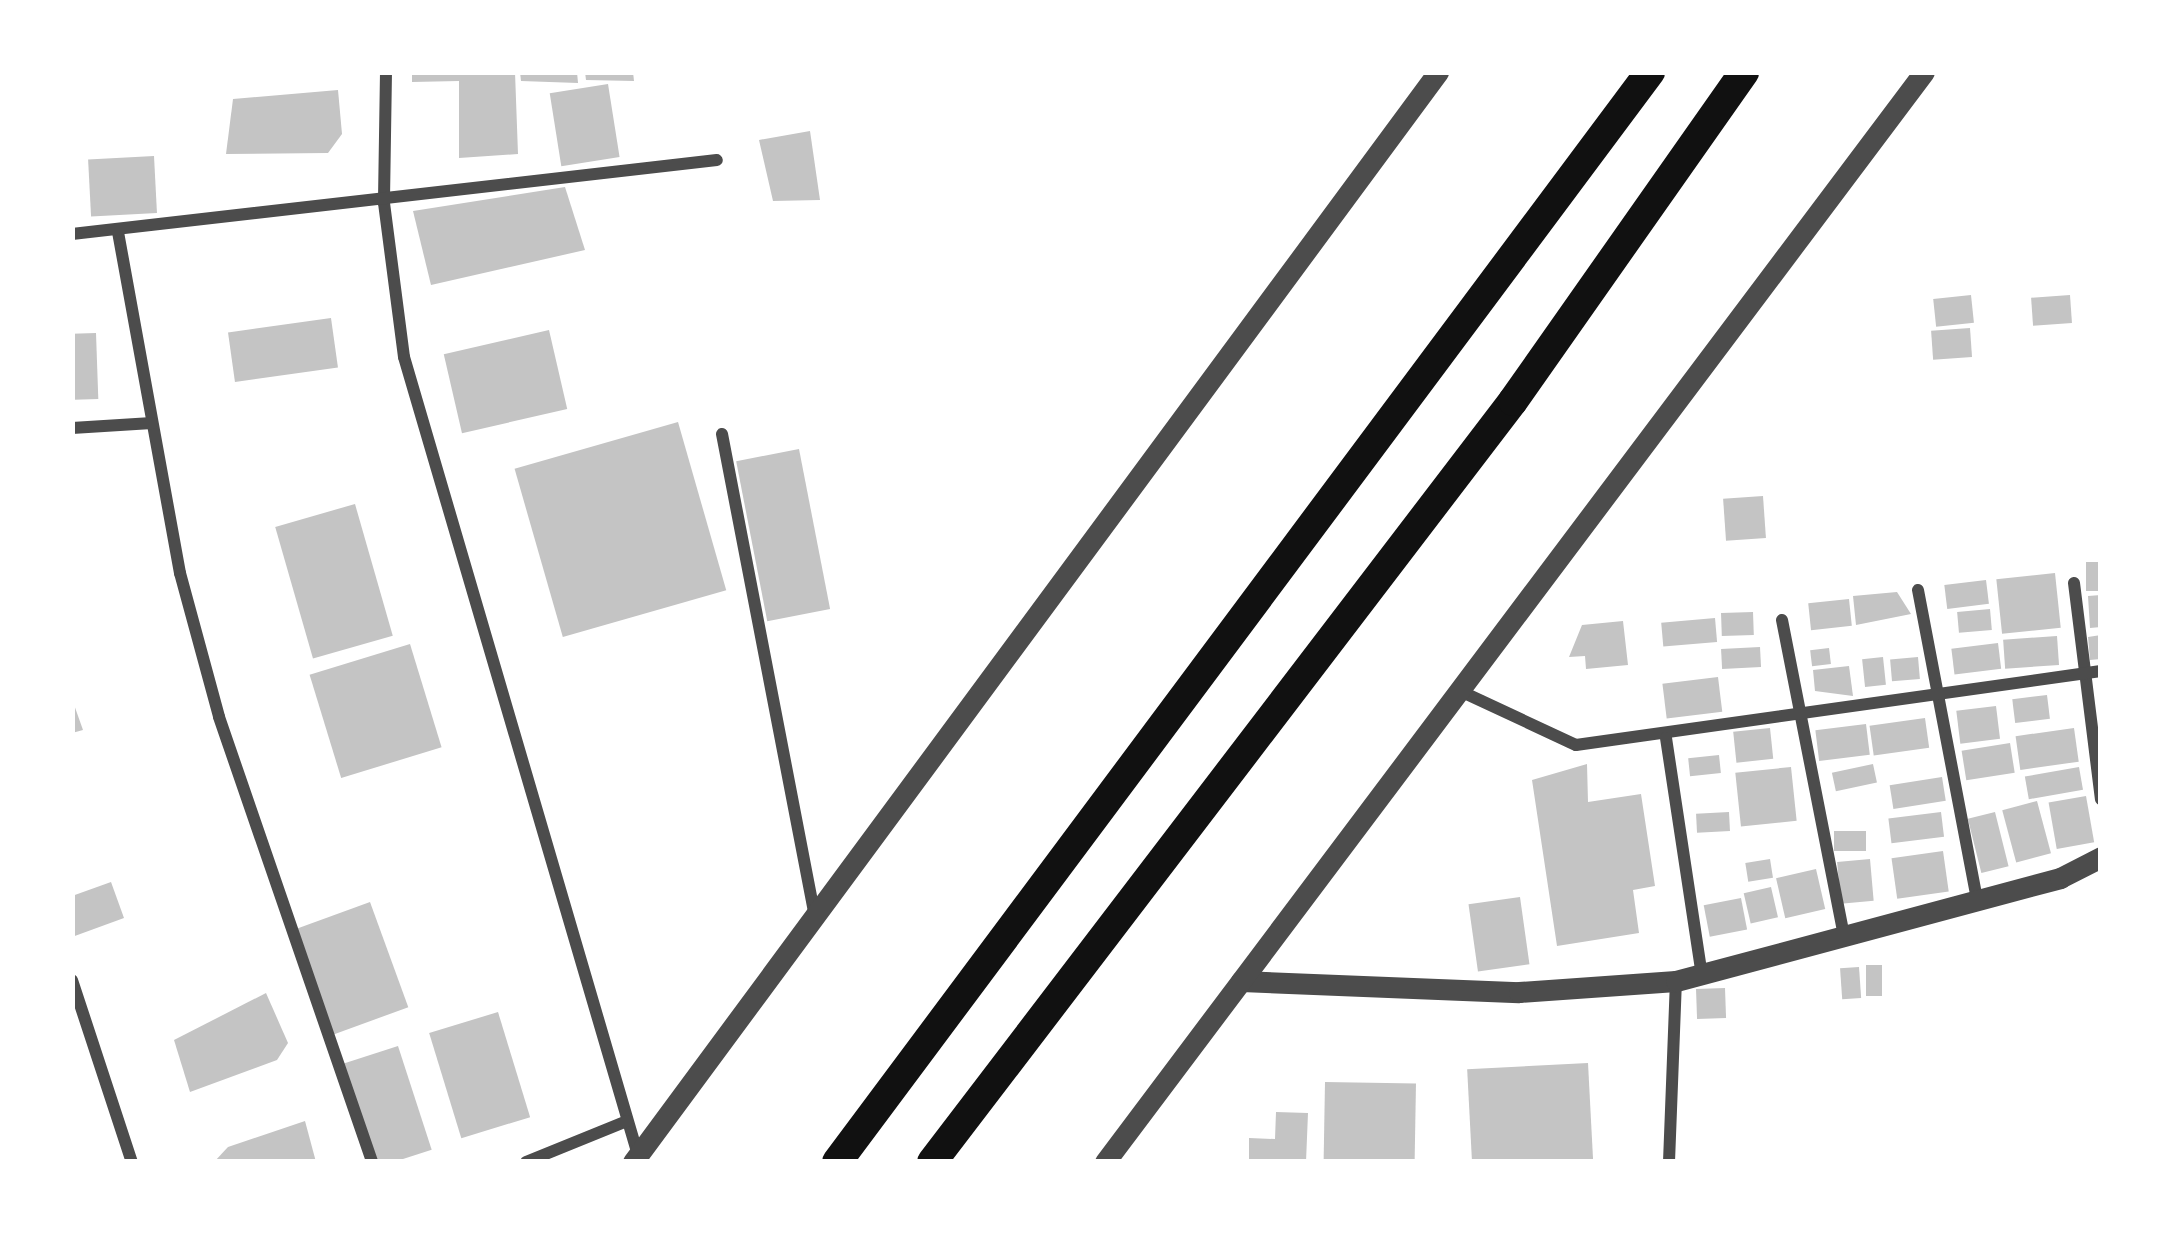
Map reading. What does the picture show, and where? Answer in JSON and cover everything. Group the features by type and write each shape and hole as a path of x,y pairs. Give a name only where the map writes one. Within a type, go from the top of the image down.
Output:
{"main road":[{"path":"837,1162 1650,72"},
{"path":"932,1162 1513,401 1744,72"}],"street":[{"path":"386,72 383,203 404,357 636,1158"},
{"path":"636,1158 1438,72"},
{"path":"1106,1162 1924,72"},
{"path":"72,234 383,203 717,160"},
{"path":"118,232 152,423 219,717 372,1162"},
{"path":"72,428 152,423"},
{"path":"722,434 815,915"},
{"path":"2074,584 2101,799"},
{"path":"1918,590 1976,893"},
{"path":"1782,620 1844,937"},
{"path":"1457,690 1552,741 1666,738 1799,711 2101,671"},
{"path":"1666,738 1701,969"},
{"path":"1241,980 1519,992 1676,980 1701,969 1844,937 2101,857"},
{"path":"72,980 132,1162"},
{"path":"1669,1162 1676,980"},
{"path":"526,1162 627,1121"}],"building":[{"path":"412,72 515,72 518,154 459,158 459,81 412,82"},
{"path":"520,72 577,72 578,83 521,81"},
{"path":"585,72 633,72 634,81 586,80"},
{"path":"608,84 620,157 561,166 550,93"},
{"path":"338,90 342,134 328,153 226,154 233,99"},
{"path":"810,131 820,200 773,201 759,140"},
{"path":"154,156 157,213 91,216 88,159"},
{"path":"565,187 585,250 431,285 413,211"},
{"path":"1971,295 1974,323 1936,327 1933,299"},
{"path":"2070,295 2072,323 2033,326 2031,298"},
{"path":"331,318 338,368 235,382 228,332"},
{"path":"1970,328 1972,357 1933,360 1931,331"},
{"path":"549,330 567,409 462,433 444,354"},
{"path":"96,333 98,399 74,400 72,334"},
{"path":"678,422 726,590 563,637 515,469"},
{"path":"799,449 830,609 767,621 736,461"},
{"path":"1763,496 1766,538 1726,541 1723,499"},
{"path":"355,504 393,636 313,659 275,527"},
{"path":"2086,562 2101,562 2101,591 2086,591"},
{"path":"2055,573 2061,628 2002,634 1996,579"},
{"path":"1986,580 1989,604 1947,609 1944,585"},
{"path":"1897,592 1911,614 1856,625 1853,596"},
{"path":"2101,595 2101,627 2090,628 2088,596"},
{"path":"1849,599 1852,626 1811,630 1808,603"},
{"path":"1990,609 1992,630 1959,633 1957,612"},
{"path":"1753,612 1754,635 1722,636 1721,613"},
{"path":"1715,618 1717,642 1663,647 1661,623"},
{"path":"1623,621 1628,665 1586,669 1585,656 1569,657 1582,625"},
{"path":"2101,635 2101,659 2090,660 2088,637"},
{"path":"2057,636 2059,665 2005,669 2003,640"},
{"path":"1998,643 2001,669 1955,675 1951,649"},
{"path":"410,644 442,747 341,778 310,675"},
{"path":"1760,647 1761,667 1722,669 1721,649"},
{"path":"1829,648 1831,664 1812,666 1810,650"},
{"path":"1883,657 1886,685 1865,687 1862,659"},
{"path":"1918,657 1920,679 1892,681 1890,659"},
{"path":"1849,666 1853,696 1815,691 1813,670"},
{"path":"1718,677 1722,712 1667,719 1662,684"},
{"path":"2047,695 2050,719 2015,723 2012,699"},
{"path":"72,699 83,730 72,733"},
{"path":"1996,706 2000,739 1960,744 1956,711"},
{"path":"1925,718 1929,748 1874,756 1870,726"},
{"path":"1866,724 1870,755 1819,761 1815,730"},
{"path":"1770,728 1773,759 1736,763 1733,732"},
{"path":"2074,728 2079,762 2020,770 2016,736"},
{"path":"2010,743 2015,773 1966,780 1962,751"},
{"path":"1719,755 1721,773 1690,776 1688,758"},
{"path":"1587,764 1588,802 1641,794 1655,886 1633,890 1639,933 1557,946 1532,780"},
{"path":"1873,764 1877,783 1836,791 1832,773"},
{"path":"1791,767 1797,821 1741,827 1735,773"},
{"path":"2079,767 2083,790 2029,799 2025,777"},
{"path":"1942,777 1946,801 1893,809 1890,785"},
{"path":"2086,796 2094,842 2057,849 2049,803"},
{"path":"2037,801 2051,853 2016,862 2002,810"},
{"path":"1729,812 1730,831 1697,833 1696,814"},
{"path":"1941,812 1944,837 1891,843 1888,818"},
{"path":"1995,812 2009,866 1981,873 1968,819"},
{"path":"1834,831 1866,831 1866,851 1834,851"},
{"path":"1943,851 1949,892 1897,899 1892,858"},
{"path":"1770,859 1773,878 1748,882 1745,863"},
{"path":"1870,859 1874,901 1841,904 1837,862"},
{"path":"1816,869 1825,909 1785,918 1776,878"},
{"path":"111,882 124,918 72,937 72,896"},
{"path":"1771,887 1778,917 1751,924 1744,893"},
{"path":"1520,897 1529,964 1478,972 1469,904"},
{"path":"1741,898 1747,929 1710,937 1704,905"},
{"path":"370,902 408,1007 332,1035 294,930"},
{"path":"1866,965 1882,965 1882,996 1866,996"},
{"path":"1859,967 1861,998 1842,999 1840,968"},
{"path":"1725,988 1726,1018 1697,1019 1696,989"},
{"path":"266,993 288,1043 277,1060 190,1092 174,1040"},
{"path":"498,1012 530,1117 461,1138 429,1033"},
{"path":"398,1046 432,1150 394,1162 376,1162 344,1064"},
{"path":"1588,1063 1593,1162 1472,1162 1467,1069"},
{"path":"1325,1082 1416,1084 1415,1162 1324,1162"},
{"path":"1276,1112 1308,1113 1306,1162 1249,1162 1249,1138 1275,1139"},
{"path":"305,1121 316,1162 214,1162 228,1147"}]}
